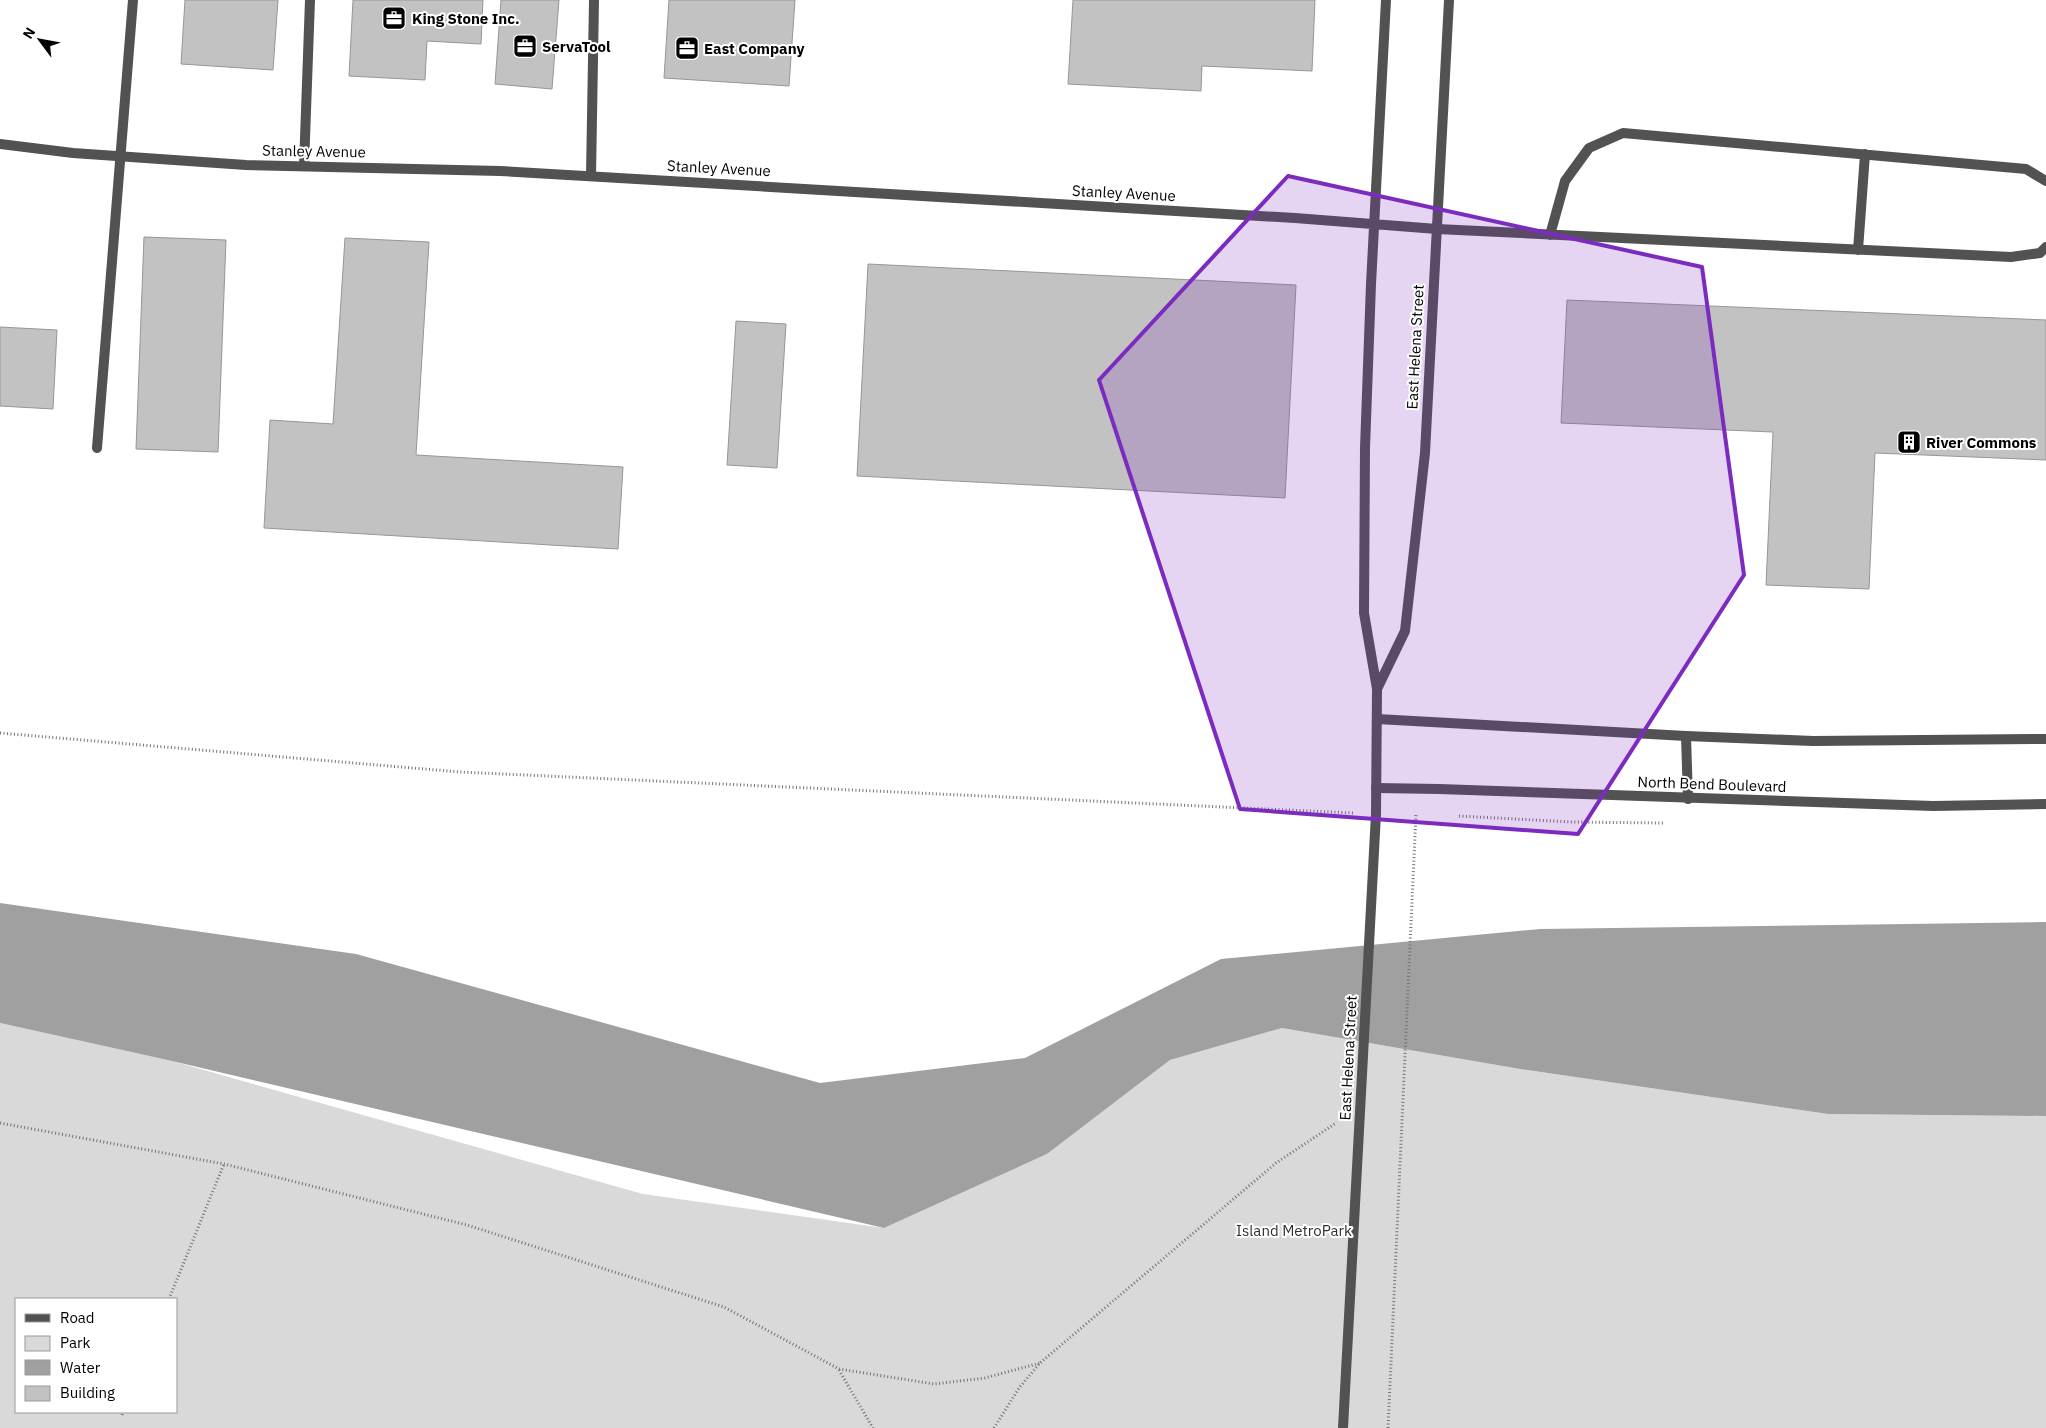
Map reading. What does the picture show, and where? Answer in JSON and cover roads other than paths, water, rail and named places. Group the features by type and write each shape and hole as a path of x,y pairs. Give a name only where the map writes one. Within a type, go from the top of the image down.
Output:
{"street":[{"path":"97,448 133,0"},
{"path":"304,166 310,0"},
{"path":"591,176 594,0"},
{"name":"East Helena Street","path":"1343,1428 1376,814 1377,689 1364,613 1365,448 1370,284 1386,0"},
{"name":"East Helena Street","path":"1377,689 1405,631 1425,453 1449,0"},
{"path":"1550,235 1565,181 1589,148 1623,133 2026,169 2046,181"},
{"name":"Stanley Avenue","path":"0,144 73,154 246,165 500,170 1550,235 2011,257 2040,253 2046,247"},
{"path":"1858,250 1865,154"},
{"path":"1377,719 1813,741 2046,739"},
{"path":"1686,736 1688,798"},
{"name":"North Bend Boulevard","path":"1376,788 1439,788 1933,806 2046,804"}],"water":[{"path":"0,903 356,954 820,1083 1025,1058 1221,959 1540,929 2046,922 2046,1116 1828,1114 1520,1069 1282,1028 1170,1060 1047,1154 884,1228 172,1061 0,1023"}],"place":[{"name":"King Stone Inc.","path":"394,18"},
{"name":"ServaTool","path":"525,46"},
{"name":"East Company","path":"687,48"},
{"name":"River Commons","path":"1909,442"}],"park label":[{"name":"Island MetroPark","path":"1294,1230"}]}
